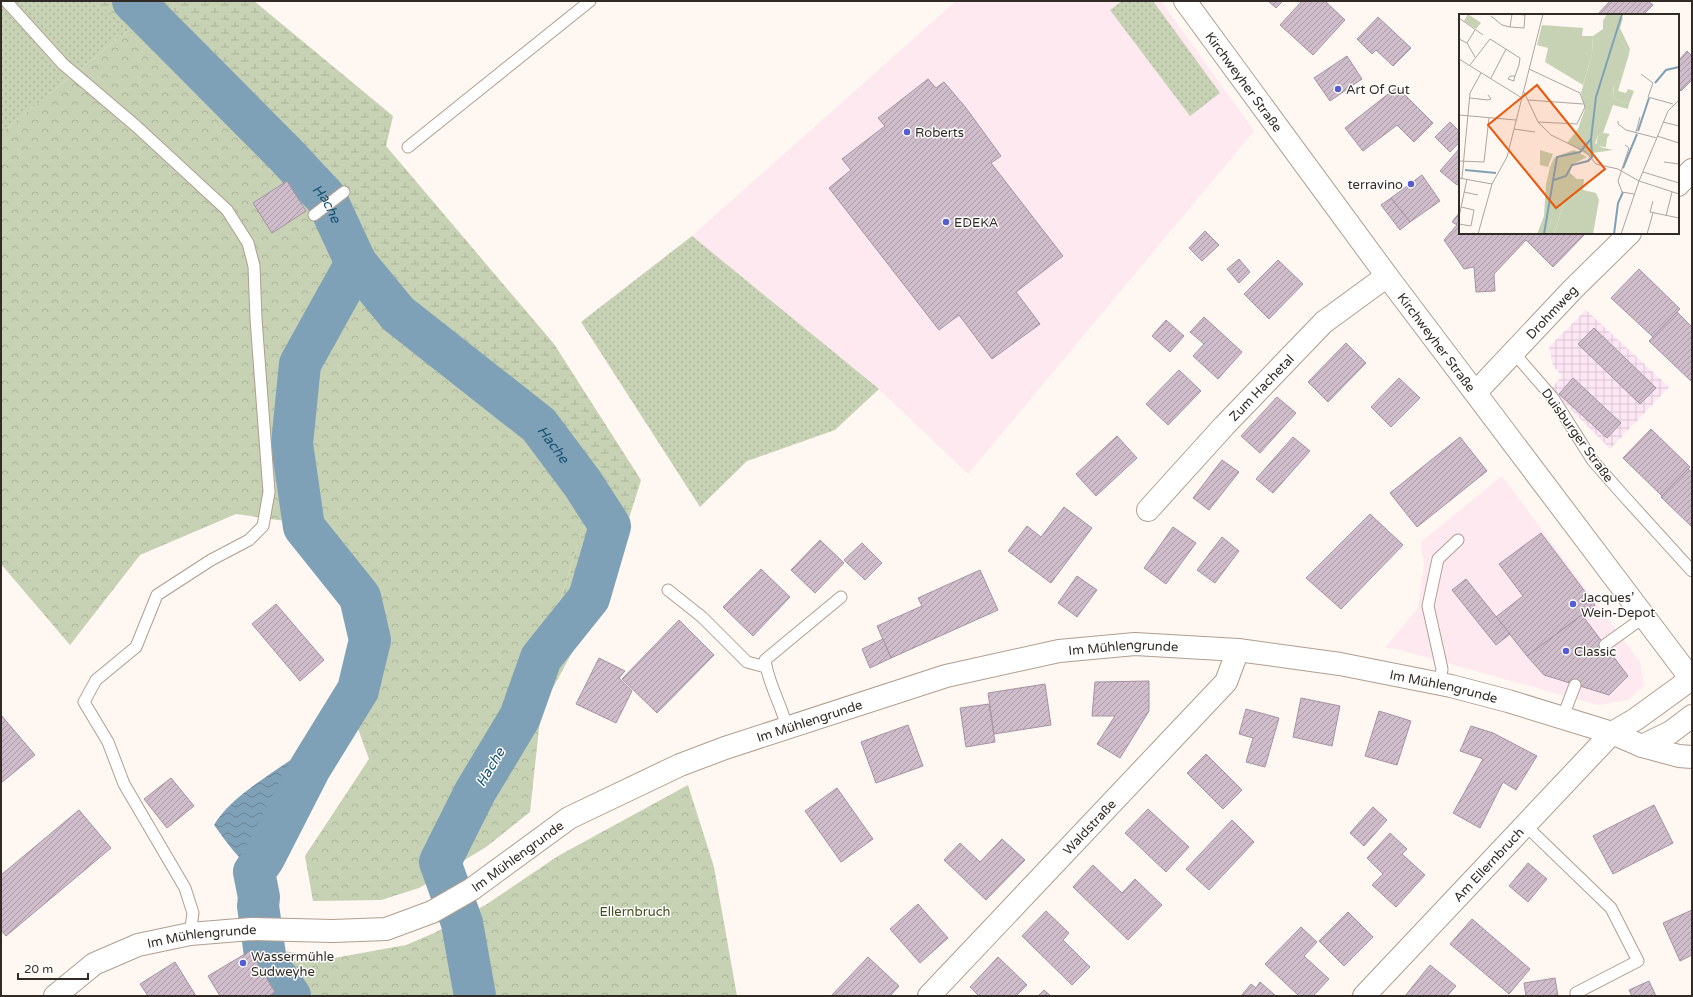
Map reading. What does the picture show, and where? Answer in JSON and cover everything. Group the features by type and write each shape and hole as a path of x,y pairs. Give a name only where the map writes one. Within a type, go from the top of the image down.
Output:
{"main road":[{"name":"Kirchweyher Straße","path":"1185,1 1387,276 1692,679"},
{"path":"1679,184 1692,170"},
{"name":"Drohmweg","path":"1476,392 1573,289 1629,234"},
{"name":"Zum Hachetal","path":"1148,510 1224,426 1324,322 1387,276"},
{"name":"Im Mühlengrunde","path":"55,996 94,964 138,945 190,934 279,929 333,931 386,929 432,912 472,889 569,818 680,765 787,727 946,676 1052,652 1135,644 1238,650 1340,664 1440,684 1508,700 1562,719 1612,733 1642,746 1679,756 1692,757"},
{"name":"Waldstraße","path":"929,996 1226,682 1238,650"},
{"path":"1612,733 1636,719 1692,679"},
{"path":"1642,746 1671,732 1692,716"},
{"name":"Am Ellernbruch","path":"1364,996 1612,733"}],"lane":[{"path":"6,1 63,64 136,126 227,210 248,243 254,266 256,319 269,492 263,526 249,540 211,560 157,596 136,647 96,680 84,702 108,742 124,784 185,888 193,913 190,934"},
{"path":"408,147 590,1"},
{"path":"314,214 344,192"},
{"name":"Duisburger Straße","path":"1513,352 1553,398 1594,461 1692,571"},
{"path":"1440,684 1442,669 1428,606 1438,559 1458,540"},
{"path":"668,590 702,617 747,662 766,666"},
{"path":"787,727 782,709 767,675 765,660 841,597"},
{"path":"1605,645 1644,617"},
{"path":"1562,719 1575,685"},
{"path":"1524,825 1612,908 1638,961 1576,993"}],"shaded area":[{"path":"956,1 1161,1 1254,131 968,474 879,389 692,236"},
{"path":"1586,310 1669,387 1610,449 1551,389 1562,376 1553,366 1549,347"},
{"path":"1502,476 1640,662 1644,685 1628,700 1598,705 1397,649 1385,648 1418,608 1424,565 1421,542"}],"green space":[{"path":"1,1 96,1 130,29 1,133"},
{"path":"96,1 254,1 393,116 386,146 554,344 641,480 607,588 557,610 578,544 578,487 535,430 396,317 332,235 280,161"},
{"path":"1122,1 1153,1 1220,93 1190,116 1110,10"},
{"path":"130,29 280,161 332,235 396,317 535,430 578,487 578,544 557,610 607,588 541,710 530,812 486,847 419,888 381,900 313,901 305,856 369,759 354,718 380,627 359,577 292,522 236,514 140,555 70,645 1,564 1,133"},
{"path":"692,236 879,389 835,430 747,461 700,507 581,322"},
{"name":"Ellernbruch","path":"688,785 714,867 737,996 305,996 280,965 276,950 334,958 406,945 434,933 487,904 558,856"}],"water":[{"path":"299,754 316,776 300,821 282,860 264,876 256,872 242,860 230,847 214,825 221,814 241,795"}],"building":[{"path":"1268,1 1283,1 1276,8"},
{"path":"1302,1 1325,1 1345,20 1313,55 1280,25"},
{"path":"1610,1 1648,1 1653,5 1644,14 1598,14"},
{"path":"1378,17 1411,48 1393,66 1376,50 1372,54 1357,39"},
{"path":"1687,51 1692,56 1692,80 1681,91 1679,89 1679,60"},
{"path":"1347,56 1362,79 1330,101 1314,78"},
{"name":"EDEKA","path":"928,79 936,88 944,82 966,108 1001,156 991,163 1063,256 1016,292 1040,324 992,359 959,315 939,330 829,188 851,170 842,159 885,126 878,118"},
{"path":"1397,87 1433,123 1414,142 1397,125 1363,151 1345,128"},
{"path":"1450,122 1459,131 1459,143 1450,152 1435,137"},
{"path":"1459,149 1459,182 1457,185 1440,171"},
{"path":"1422,175 1440,201 1410,222 1391,198"},
{"path":"287,181 306,211 272,233 253,203"},
{"path":"1391,198 1410,222 1400,230 1381,205"},
{"path":"1459,213 1459,234 1585,234 1553,267 1526,240 1494,274 1495,291 1476,292 1474,267 1464,269 1444,240 1457,225 1452,222"},
{"path":"1205,231 1219,245 1202,261 1189,248"},
{"path":"1239,259 1250,272 1239,283 1227,269"},
{"path":"1278,260 1303,284 1269,319 1244,294"},
{"path":"1639,269 1680,309 1653,337 1611,298"},
{"path":"1677,312 1692,327 1692,382 1649,341"},
{"path":"1204,317 1242,352 1218,379 1193,356 1204,344 1190,332"},
{"path":"1166,320 1184,336 1170,352 1152,336"},
{"path":"1594,328 1656,388 1640,404 1578,344"},
{"path":"1346,343 1366,363 1328,402 1308,382"},
{"path":"1179,370 1201,391 1168,425 1146,404"},
{"path":"1399,378 1420,398 1391,427 1371,407"},
{"path":"1573,378 1621,423 1607,438 1559,394"},
{"path":"1277,397 1296,413 1260,453 1241,436"},
{"path":"1651,429 1690,467 1662,496 1623,458"},
{"path":"1117,436 1137,458 1096,496 1076,474"},
{"path":"1293,437 1310,451 1273,493 1256,479"},
{"path":"1460,437 1487,471 1417,527 1390,493"},
{"path":"1222,460 1239,472 1209,510 1193,498"},
{"path":"1688,469 1692,472 1692,527 1661,497"},
{"path":"1064,507 1092,528 1051,583 1008,551 1027,526 1041,537"},
{"path":"1370,514 1403,545 1341,609 1306,578"},
{"path":"1173,527 1196,543 1166,584 1144,568"},
{"path":"1541,533 1595,605 1527,656 1496,617 1523,596 1499,564"},
{"path":"1222,537 1239,551 1215,583 1197,570"},
{"path":"820,540 844,563 815,593 791,570"},
{"path":"862,543 882,563 865,580 844,560"},
{"path":"761,569 790,597 753,636 723,607"},
{"path":"980,570 998,610 891,658 877,626 922,606 918,598"},
{"path":"1077,576 1097,590 1077,617 1058,603"},
{"path":"1466,579 1510,634 1496,645 1452,590"},
{"path":"276,604 324,660 300,681 252,624"},
{"path":"1582,615 1628,676 1609,695 1544,675 1527,656"},
{"path":"679,620 714,655 657,713 622,679"},
{"path":"883,639 891,658 870,668 862,649"},
{"path":"599,658 625,671 619,678 632,691 616,723 576,704"},
{"path":"1149,681 1149,711 1120,758 1097,744 1115,716 1092,716 1095,682"},
{"path":"1045,684 1051,725 994,734 988,693"},
{"path":"1301,698 1340,706 1332,746 1293,737"},
{"path":"989,704 995,742 966,747 960,708"},
{"path":"1246,709 1279,718 1265,767 1246,762 1253,738 1239,734"},
{"path":"1379,711 1411,721 1397,765 1365,756"},
{"path":"1,715 35,755 1,783"},
{"path":"908,725 923,766 876,783 861,742"},
{"path":"1471,726 1493,733 1537,756 1516,790 1503,782 1480,828 1453,813 1483,759 1460,751"},
{"path":"1206,754 1242,790 1223,809 1187,773"},
{"path":"171,778 194,806 167,828 144,799"},
{"path":"837,788 873,839 841,862 805,811"},
{"path":"1654,805 1673,843 1613,874 1593,836"},
{"path":"1373,807 1387,820 1364,846 1350,833"},
{"path":"1148,809 1189,847 1166,872 1125,833"},
{"path":"79,810 111,848 6,936 1,930 1,875"},
{"path":"1232,820 1254,842 1209,890 1186,869"},
{"path":"1390,833 1407,849 1402,854 1425,875 1396,907 1372,885 1383,874 1367,858"},
{"path":"1002,839 1025,860 986,900 944,860 960,843 980,862"},
{"path":"1528,863 1547,879 1528,902 1509,886"},
{"path":"1093,865 1122,893 1135,879 1162,905 1128,940 1073,887"},
{"path":"918,904 948,938 920,963 890,929"},
{"path":"1692,910 1692,955 1680,961 1663,923"},
{"path":"1046,911 1069,933 1063,940 1090,967 1072,985 1022,936"},
{"path":"1348,912 1373,937 1344,966 1319,941"},
{"path":"1472,919 1530,969 1509,994 1450,944"},
{"path":"1301,927 1317,942 1304,956 1329,979 1313,996 1299,996 1265,964"},
{"name":"Wassermühle Sudweyhe","path":"250,951 275,992 269,996 220,996 208,976"},
{"path":"868,957 899,986 890,996 831,996"},
{"path":"998,957 1027,985 1017,995 1018,996 979,996 970,987"},
{"path":"175,962 196,996 148,996 140,984"},
{"path":"1430,965 1456,986 1447,996 1405,996"},
{"path":"1555,978 1558,996 1526,996 1524,983"},
{"path":"1649,981 1656,996 1632,996 1629,990"},
{"path":"1260,982 1276,996 1241,996 1251,984 1256,988"},
{"path":"1044,990 1051,996 1038,996"}],"waterway":[{"name":"Hache","path":"133,1 287,156 326,198 356,263 398,314 539,425 583,484 610,526 589,598 541,658 520,717 475,792 440,862 462,923 475,996"},
{"path":"290,996 266,962 258,906 259,897 254,872 264,858 310,768 358,690 370,640 360,597 304,527 292,444 300,364 356,263"}],"place":[{"name":"Art Of Cut","path":"1338,89"},
{"name":"Roberts","path":"907,132"},
{"name":"terravino","path":"1411,184"},
{"name":"EDEKA","path":"946,222"},
{"name":"Jacques’ Wein-Depot","path":"1573,604"},
{"name":"Classic","path":"1566,651"},
{"name":"Wassermühle Sudweyhe","path":"243,963"}]}
